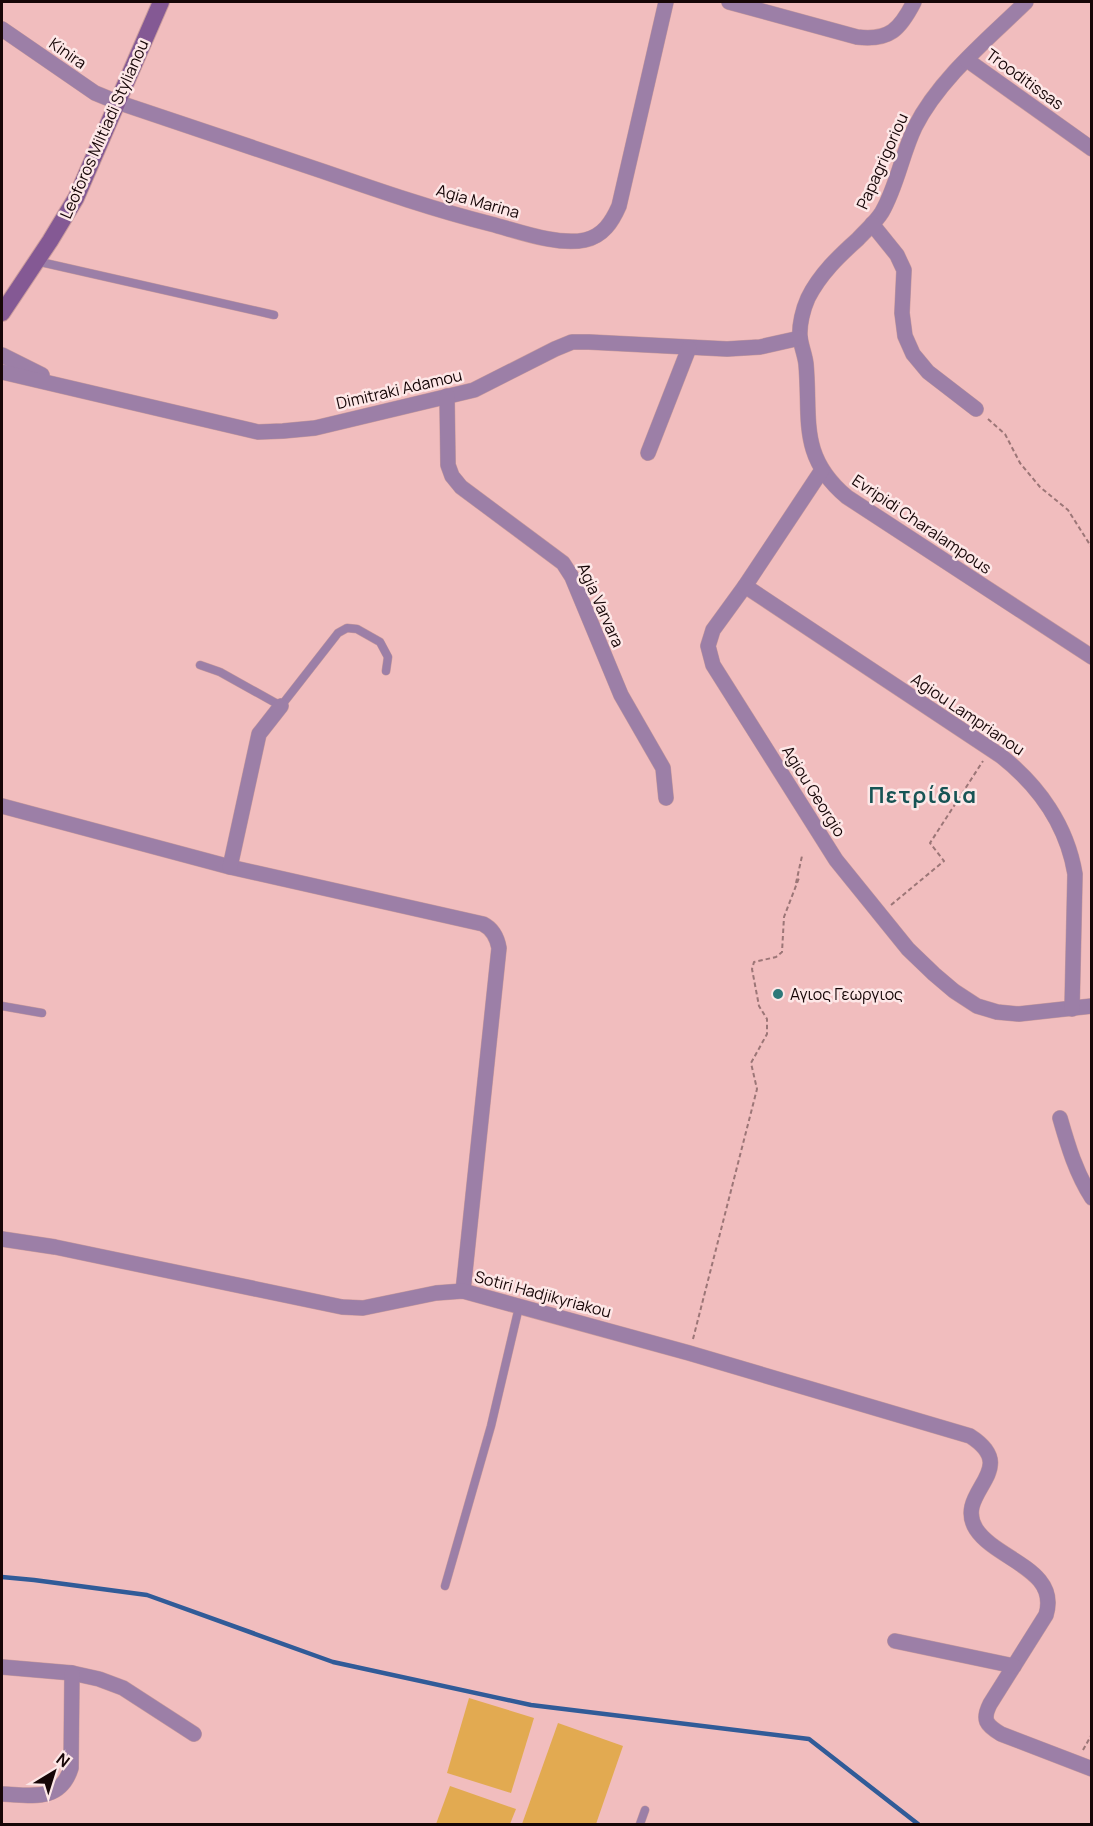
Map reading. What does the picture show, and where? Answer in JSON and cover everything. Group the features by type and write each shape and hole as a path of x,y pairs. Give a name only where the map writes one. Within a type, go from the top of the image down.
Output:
{"main road":[{"name":"Leoforos Miltiadi Stylianou","path":"2,313 65,219 76,198 161,2"},
{"path":"2,304 34,263"}],"street":[{"name":"Agia Marina","path":"117,102 452,214 536,236 568,241 584,240 594,237 609,225 619,206 666,2"},
{"path":"729,2 871,39 884,36 900,26 914,2"},
{"name":"Papagrigoriou","path":"800,338 801,323 808,298 821,278 872,224 888,201 915,128 926,109 967,60 1026,2"},
{"name":"Kinira","path":"2,29 95,93 117,102"},
{"name":"Trooditissas","path":"967,60 1092,149"},
{"path":"872,224 897,255 904,270 902,313 905,336 913,354 928,372 976,409"},
{"name":"Dimitraki Adamou","path":"2,372 258,432 315,428 474,390 572,342 742,349 800,338"},
{"name":"Evripidi Charalampous","path":"800,338 806,362 808,431 811,445 822,470 835,487 846,497 1092,657"},
{"path":"648,453 688,348"},
{"path":"2,355 66,387"},
{"name":"Agia Varvara","path":"447,396 448,465 452,476 461,487 563,563 572,577 621,695 663,768 666,798"},
{"name":"Agiou Georgio","path":"822,470 718,623 708,646 713,664 836,860 908,949 934,974 977,1006 997,1012 1019,1014 1092,1006"},
{"name":"Agiou Lamprianou","path":"745,586 991,749 1018,769 1035,787 1054,815 1072,856 1075,874 1072,1009"},
{"path":"230,867 259,734 281,706"},
{"path":"2,806 230,867 489,927 497,939 499,948 463,1291"},
{"path":"1060,1118 1069,1150 1092,1198"},
{"name":"Sotiri Hadjikyriakou","path":"2,1239 55,1247 342,1307 363,1308 449,1290 463,1291 689,1353 970,1436 982,1444 989,1453 991,1464 973,1503 971,1513 974,1525 988,1542 1036,1576 1045,1585 1048,1595 1049,1606 1046,1615 1014,1666"},
{"path":"895,1641 1014,1666 986,1713 986,1720 991,1728 1092,1769"},
{"path":"2,1667 72,1673 99,1679 123,1688 194,1734"},
{"path":"2,1794 47,1795 67,1780 71,1768 72,1673"}],"lane":[{"path":"34,263 274,315"},
{"path":"200,665 220,672 281,706 338,633 347,628 357,629 380,642 388,657 386,671"},
{"path":"2,1006 42,1013"},
{"path":"445,1586 491,1426 519,1307"},
{"path":"640,1824 645,1810"}],"path":[{"path":"976,409 1005,434 1020,463 1040,486 1068,510 1092,548"},
{"path":"880,914 944,861 930,843 991,749"},
{"path":"796,884 802,856"},
{"path":"689,1353 757,1089 751,1063 767,1034 767,1019 759,1006 752,969 754,962 776,957 782,952 784,917 799,878"}],"shaded area":[{"path":"469,1698 534,1718 511,1793 447,1773"},
{"path":"558,1723 623,1746 596,1824 522,1824"},
{"path":"450,1786 516,1809 510,1824 436,1824"}],"waterway":[{"path":"2,1577 147,1595 333,1662 531,1705 809,1739 918,1824"}],"place":[{"name":"Αγιος Γεωργιος","path":"778,994"}],"district":[{"name":"Πετρίδια","path":"923,795"}]}
